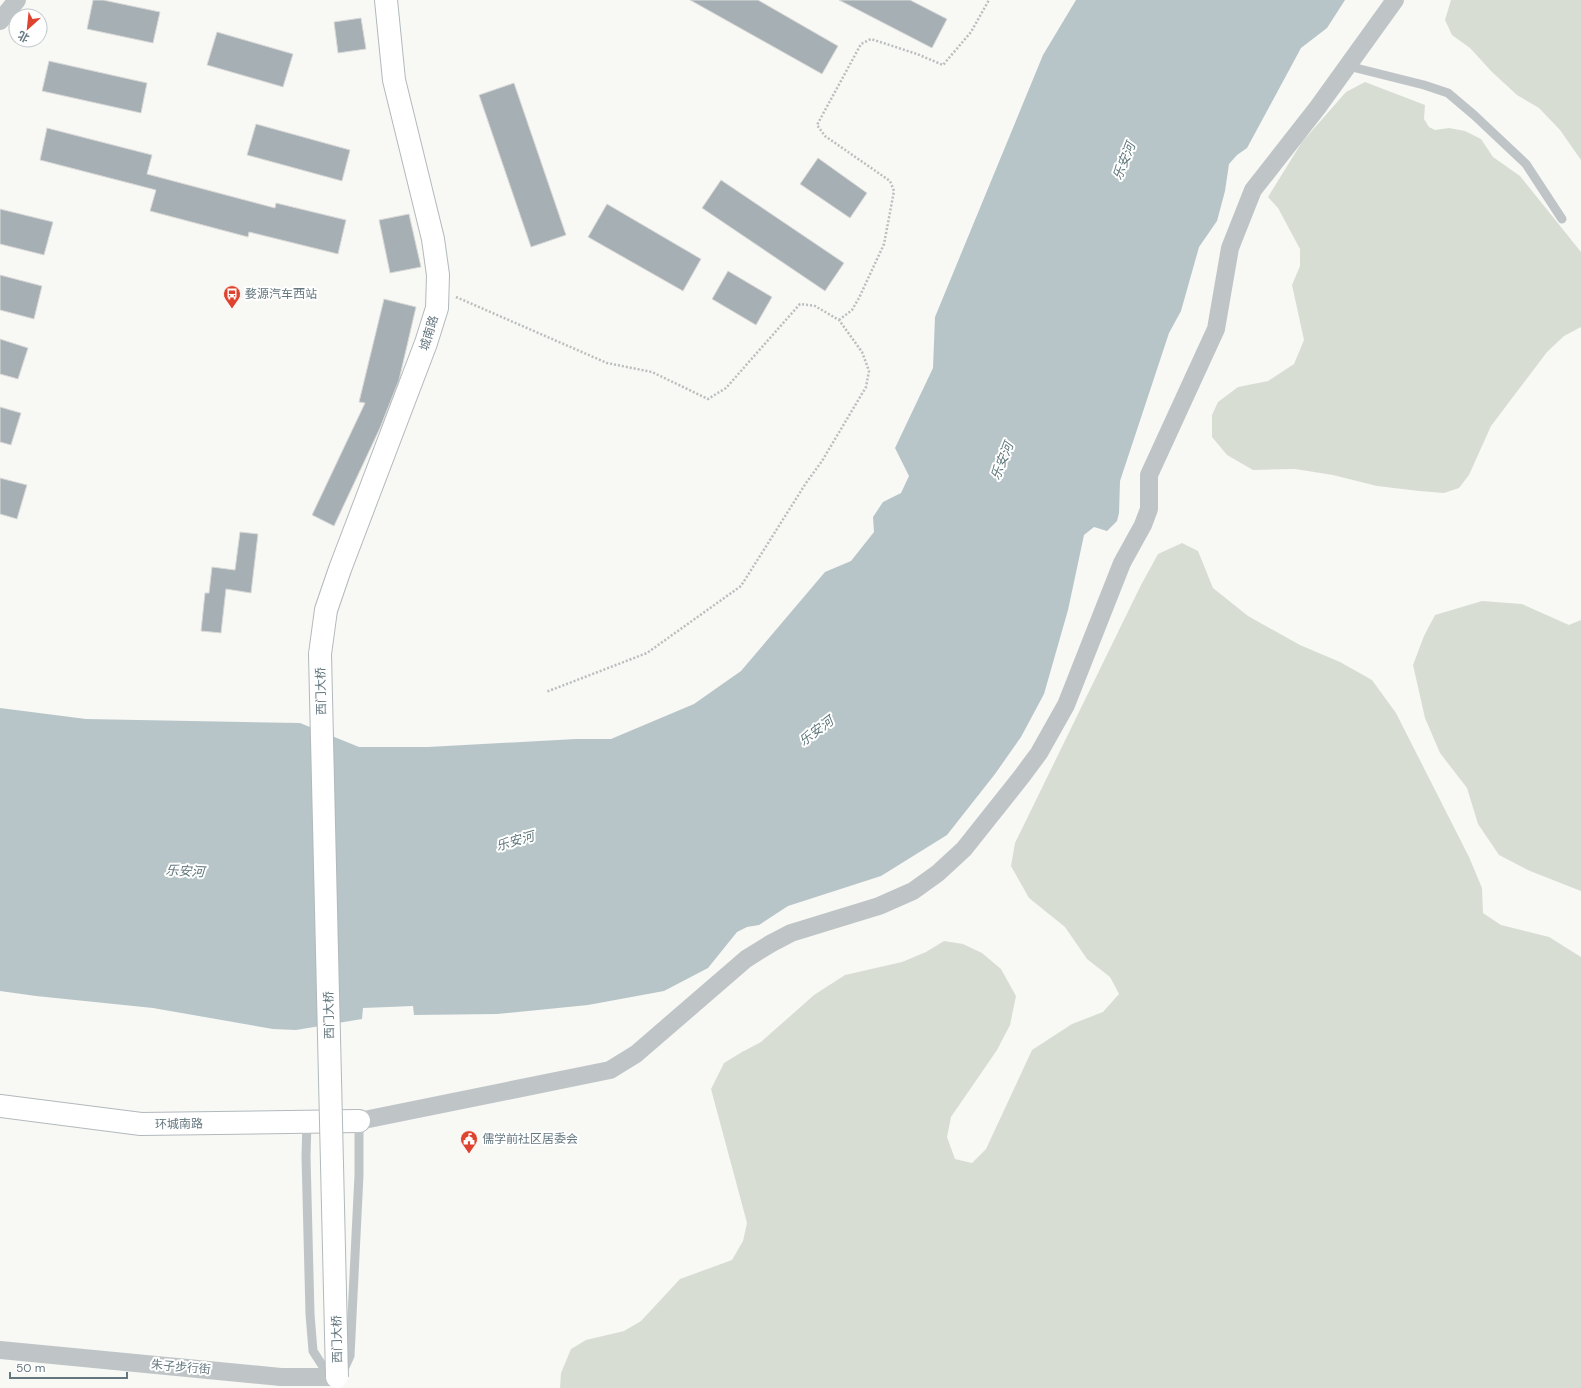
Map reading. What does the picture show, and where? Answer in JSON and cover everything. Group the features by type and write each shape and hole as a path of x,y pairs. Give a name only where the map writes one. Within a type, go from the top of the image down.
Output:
{"street":[{"path":"0,21 17,0"},
{"name":"城南路","path":"320,654 326,610 340,569 426,343 437,308 438,275 433,239 394,80 386,0"},
{"path":"359,1121 610,1070 636,1054 746,959 791,933 879,906 913,891 938,874 964,849 1040,753 1066,705 1122,563 1143,525 1149,508 1149,475 1216,329 1230,248 1253,190 1318,107 1395,0"},
{"name":"西门大桥","path":"320,654 341,1382"},
{"name":"环城南路","path":"0,1106 141,1124 359,1121"},
{"name":"朱子步行街","path":"0,1350 341,1382"}],"lane":[{"path":"1348,66 1448,93 1474,115 1526,164 1562,219"},
{"path":"307,1121 306,1156 310,1314 313,1351 322,1365 341,1382 350,1356 359,1175 359,1121"}],"path":[{"path":"839,320 852,310 884,244 894,191 890,181 825,136 817,124 861,44 871,39 943,64 971,32 989,0"},
{"path":"437,289 607,363 652,372 708,399 726,388 800,304 815,306 839,320 862,352 869,371 866,387 822,461 806,483 741,586 647,652 546,692"}],"shaded area":[{"path":"1451,0 1581,0 1581,160 1560,130 1539,108 1517,95 1492,72 1470,48 1452,35 1445,20"},
{"path":"1365,82 1425,105 1424,119 1429,127 1435,130 1449,128 1465,131 1481,139 1493,157 1520,176 1581,252 1581,327 1564,336 1547,352 1491,426 1469,475 1459,488 1444,493 1377,486 1333,475 1295,469 1253,470 1227,455 1212,437 1212,415 1218,402 1238,387 1268,381 1294,364 1304,340 1292,285 1300,266 1300,249 1278,208 1268,197 1302,142 1346,92"},
{"path":"1182,543 1198,551 1213,588 1248,616 1300,645 1340,662 1372,680 1396,713 1469,857 1482,888 1483,913 1501,925 1549,937 1581,957 1581,1388 560,1388 561,1373 571,1349 586,1340 624,1331 641,1321 680,1279 732,1260 743,1241 747,1223 711,1089 724,1063 761,1042 814,995 845,975 902,962 926,952 944,941 963,944 982,953 1001,969 1016,996 1010,1025 997,1050 951,1117 947,1137 955,1159 972,1163 986,1149 1032,1050 1072,1024 1103,1012 1119,994 1110,977 1087,959 1065,927 1029,898 1011,866 1015,843 1141,585 1158,554"},
{"path":"1482,601 1522,604 1569,625 1581,620 1581,891 1530,871 1499,855 1478,824 1467,788 1440,753 1425,718 1413,665 1424,636 1435,615"}],"water":[{"name":"乐安河","path":"1076,0 1345,0 1327,28 1301,48 1247,148 1237,155 1229,164 1225,191 1217,221 1199,247 1181,311 1169,333 1120,481 1119,513 1117,521 1107,531 1094,527 1084,535 1068,610 1044,694 1021,737 995,774 947,835 881,876 788,906 759,925 747,927 737,932 708,968 664,991 588,1005 497,1014 414,1015 413,1006 363,1008 362,1019 296,1030 273,1029 153,1008 0,991 0,708 86,719 300,723 359,747 428,747 576,739 611,739 694,704 741,671 825,572 851,561 874,532 873,517 883,502 901,493 909,476 895,448 933,368 935,317 1043,55"}],"building":[{"path":"93,0 103,0 160,12 153,43 87,29"},
{"path":"690,0 758,0 838,46 822,74"},
{"path":"839,0 910,0 947,19 932,48"},
{"path":"361,18 366,49 338,53 334,22"},
{"path":"217,32 293,54 283,87 207,65"},
{"path":"49,61 147,83 141,113 42,91"},
{"path":"514,83 566,235 531,247 479,95"},
{"path":"256,124 350,150 342,181 247,155"},
{"path":"47,128 152,155 147,174 275,208 276,203 346,220 338,254 249,232 248,237 150,211 156,190 40,160"},
{"path":"818,158 867,193 850,218 800,184"},
{"path":"721,180 844,263 825,291 702,208"},
{"path":"607,204 701,259 683,291 588,237"},
{"path":"0,209 53,222 44,255 0,244"},
{"path":"409,214 421,267 390,273 379,220"},
{"path":"728,271 772,297 756,325 712,299"},
{"path":"0,275 42,286 34,319 0,310"},
{"path":"384,299 416,307 399,380 380,428 334,526 312,515 365,403 359,402"},
{"path":"0,339 28,348 18,379 0,374"},
{"path":"0,407 21,413 11,445 0,442"},
{"path":"0,478 27,485 17,519 0,514"},
{"path":"240,532 258,534 251,593 226,589 221,633 201,631 205,593 209,593 212,567 235,570"}],"place":[{"name":"婺源汽车西站","path":"232,309"},
{"name":"儒学前社区居委会","path":"469,1154"}]}
